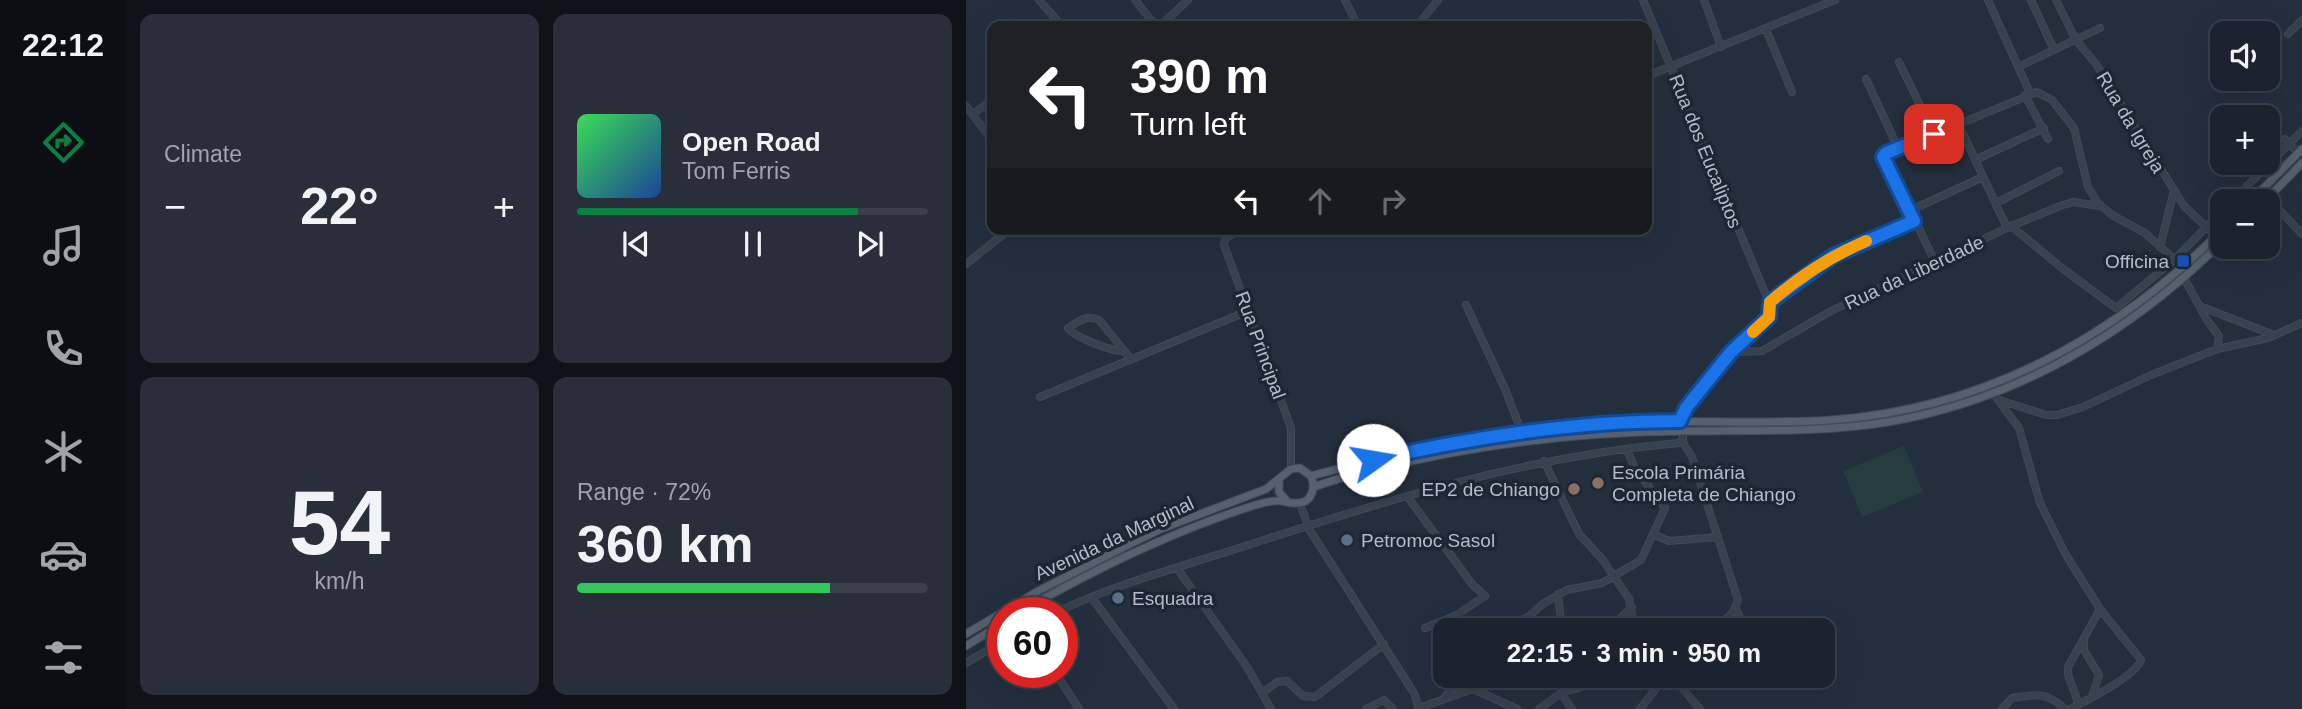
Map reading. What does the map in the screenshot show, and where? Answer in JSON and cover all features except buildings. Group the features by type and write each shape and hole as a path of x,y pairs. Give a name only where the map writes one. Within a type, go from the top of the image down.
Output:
{"main road":[{"path":"2263,189 2300,151"},
{"path":"2277,189 2302,163"},
{"path":"1311,476 1412,451 1522,433 1612,423 1857,418 1895,412 1961,395 2042,362 2099,332 2136,306 2210,242"},
{"path":"1314,487 1375,468 1506,444 1613,432 1822,430 1924,415 1996,397 2056,366 2124,325 2184,278 2210,253"},
{"path":"1300,468 1311,476 1314,487 1309,498 1300,503 1287,502 1279,492 1279,480 1291,469 1300,468"},
{"name":"Avenida da Marginal","path":"966,634 1038,591 1103,557 1161,529 1266,489 1279,480"},
{"name":"Avenida da Marginal","path":"1047,597 1095,571 1183,531 1252,506 1271,501 1287,502"},
{"path":"966,646 987,633"}],"street":[{"path":"1135,0 1154,21"},
{"path":"1164,21 1188,0"},
{"path":"1345,0 1356,21"},
{"path":"1421,21 1438,0"},
{"name":"Rua dos Eucaliptos","path":"1643,0 1652,21"},
{"path":"1704,0 1721,47"},
{"path":"1652,74 1766,29 1816,4 1835,0"},
{"path":"1988,0 2048,139"},
{"path":"2031,0 2054,50"},
{"name":"Rua da Igreja","path":"2056,0 2076,40 2096,64 2184,206 2210,231"},
{"path":"1043,1 1058,21"},
{"path":"2288,34 2302,20"},
{"name":"Rua dos Eucaliptos","path":"1652,22 1770,302"},
{"path":"2018,67 2100,28"},
{"path":"1766,29 1792,92"},
{"path":"1899,62 1934,134"},
{"path":"1866,79 1898,148"},
{"path":"1934,259 1884,155 2037,92 2046,95 2068,118 2077,136 2092,196 2112,215 2145,233 2183,267"},
{"path":"973,114 987,104"},
{"path":"966,106 987,133"},
{"path":"1959,125 2009,227 2116,307 2133,296 2174,260 2210,223"},
{"path":"1975,160 2044,128"},
{"path":"2243,189 2287,141 2302,131"},
{"path":"2287,141 2300,151"},
{"path":"1996,203 2059,171"},
{"path":"1909,211 1983,177"},
{"path":"2160,247 2174,191"},
{"name":"Rua da Liberdade","path":"1731,352 1762,351 1831,311 1934,259 2068,203 2102,206"},
{"path":"2280,213 2302,234"},
{"path":"1680,421 1686,408 1731,352 1769,317 1770,302 1833,256 1914,221"},
{"path":"966,264 1002,235"},
{"name":"Rua Principal","path":"1232,235 1224,245 1291,428 1291,469"},
{"path":"2184,278 2219,336 2217,349"},
{"path":"1466,305 1522,433"},
{"path":"2202,307 2274,335"},
{"path":"1040,397 1248,311"},
{"path":"1124,351 1114,350 1068,330 1086,317 1095,318 1124,351 1131,359"},
{"path":"1996,397 2046,415 2057,415 2083,407 2151,375 2217,349 2274,335 2302,323"},
{"path":"1996,397 2019,428 2040,503 2066,555 2100,609 2140,657 2141,663 2117,682 2068,709 2055,699 2042,695 2012,698 2002,709"},
{"path":"1683,431 1682,441 1692,457 1738,600 1736,608 1726,618"},
{"path":"1078,603 1307,525 1455,482 1544,461 1682,441"},
{"path":"1526,618 1558,594 1602,583 1641,560 1665,508 1634,467 1627,449"},
{"path":"1544,461 1579,534 1614,576 1632,607 1633,618"},
{"path":"1407,496 1472,583 1485,596 1455,616 1425,628"},
{"path":"1300,503 1307,525 1415,693 1419,709 1473,690 1517,709"},
{"path":"1653,534 1669,541 1718,537"},
{"path":"1177,568 1247,667 1271,709"},
{"path":"1558,594 1561,618"},
{"path":"1091,598 1174,709"},
{"path":"1623,616 1632,607"},
{"path":"1736,608 1740,618"},
{"path":"2078,705 2067,673 2100,609"},
{"path":"2084,636 2084,650 2099,675 2092,697"},
{"path":"1262,692 1277,682 1287,681 1303,696 1315,697 1384,644"},
{"path":"966,663 987,651"},
{"path":"1065,688 1079,709"},
{"path":"1440,701 1452,688"},
{"path":"1561,688 1561,694 1572,709"},
{"path":"1539,709 1561,694 1580,688"},
{"path":"1640,709 1657,688"},
{"path":"1682,688 1700,709"},
{"path":"1366,709 1384,700 1393,709"}],"green space":[{"path":"1904,446 1923,492 1862,517 1843,471"}],"slow traffic":[{"path":"1753,332 1769,317 1770,302 1780,293 1833,256 1866,241"}],"place":[{"name":"Officina","path":"2183,261"},
{"name":"Escola Primária Completa de Chiango","path":"1598,483"},
{"name":"EP2 de Chiango","path":"1574,489"},
{"name":"Petromoc Sasol","path":"1347,540"},
{"name":"Esquadra","path":"1118,598"}],"route":[{"path":"1373,460 1502,435 1548,429 1612,423 1680,421 1686,408 1731,352 1769,317 1770,302 1780,293 1833,256 1914,221 1883,157 1886,153 1934,134"}]}
